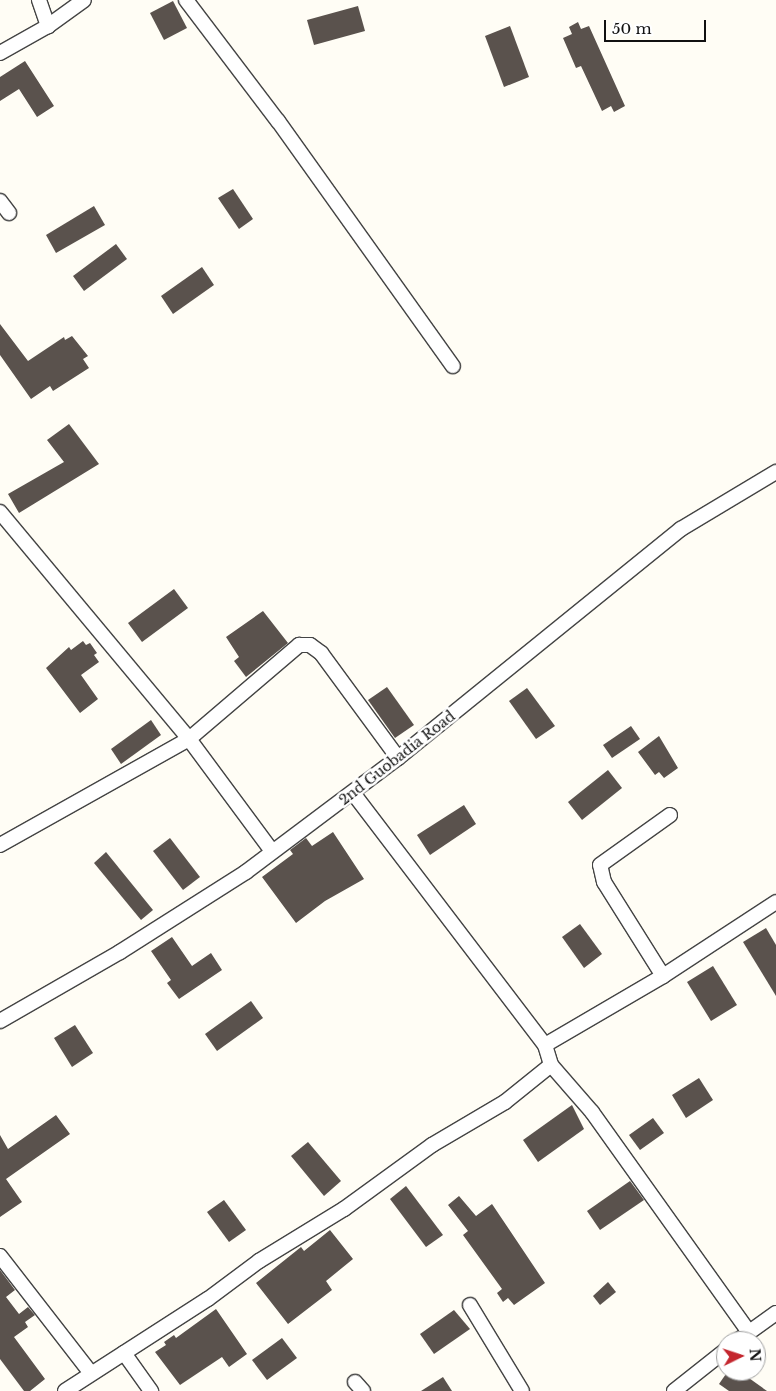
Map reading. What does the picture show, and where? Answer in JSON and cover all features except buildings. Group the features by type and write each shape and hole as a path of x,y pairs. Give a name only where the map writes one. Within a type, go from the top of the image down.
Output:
{"street":[{"path":"39,0 48,26"},
{"path":"0,53 48,26 84,0"},
{"path":"186,0 278,121 453,366"},
{"path":"0,200 9,213"},
{"name":"2nd Guobadia Road","path":"0,1021 120,952 246,872 398,758 680,529 776,472"},
{"path":"2,516 189,739 272,851"},
{"path":"0,845 189,739 290,650 300,645 310,646 321,653 398,758"},
{"path":"353,792 545,1045 551,1065 592,1112 747,1331"},
{"path":"663,976 604,882 600,865 670,814"},
{"path":"545,1045 663,976 776,902"},
{"path":"65,1391 90,1372 124,1353 260,1260 344,1209 432,1145 505,1102 551,1065"},
{"path":"0,1256 90,1372"},
{"path":"470,1305 522,1391"},
{"path":"749,1331 776,1313"},
{"path":"124,1353 151,1391"},
{"path":"674,1391 716,1358"}]}
